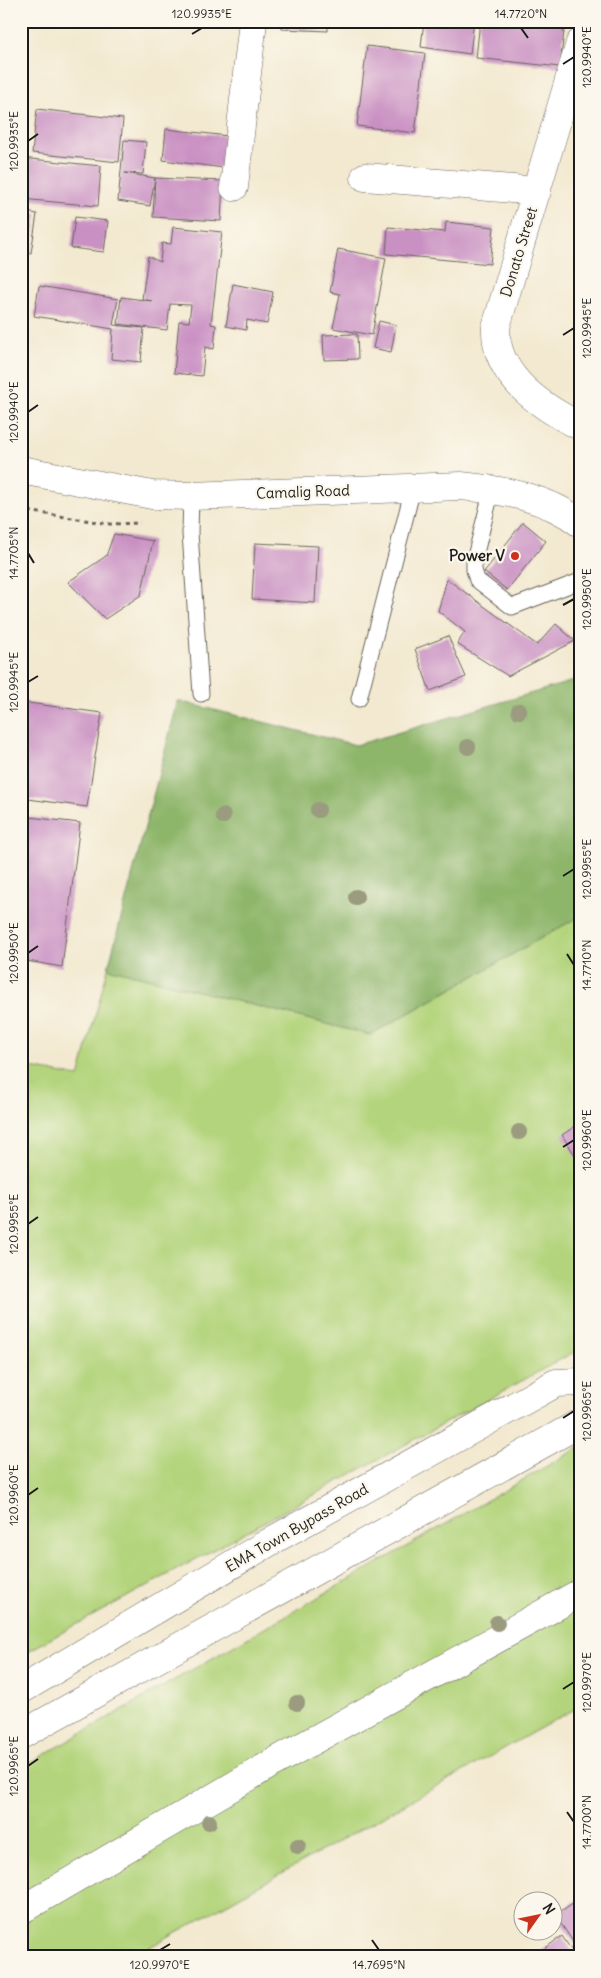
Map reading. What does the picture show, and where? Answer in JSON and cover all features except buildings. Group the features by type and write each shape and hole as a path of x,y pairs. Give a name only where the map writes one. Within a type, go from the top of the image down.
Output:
{"street":[{"path":"234,187 253,21"},
{"name":"Donato Street","path":"580,43 496,327 496,341 500,358 516,381 554,413 580,426"},
{"path":"365,176 537,191"},
{"name":"Camalig Road","path":"21,470 152,495 191,496 461,486 492,489 531,498 574,518 580,523"},
{"name":"EMA Town Bypass Road","path":"21,1690 273,1540 556,1382 580,1382"},
{"path":"21,1735 580,1423"},
{"path":"21,1910 276,1761 580,1593"}],"lane":[{"path":"359,699 413,488"},
{"path":"492,489 474,562 477,580 512,607 580,581"},
{"path":"191,496 190,533 201,694"}],"green space":[{"path":"580,679 580,916 370,1035 108,968 178,701 356,745"},
{"path":"580,916 580,1349 21,1655 21,1066 79,1077 108,968 370,1035"},
{"path":"580,1447 580,1706 132,1957 21,1957 21,1768"}],"place":[{"name":"Power V","path":"515,556"}]}
